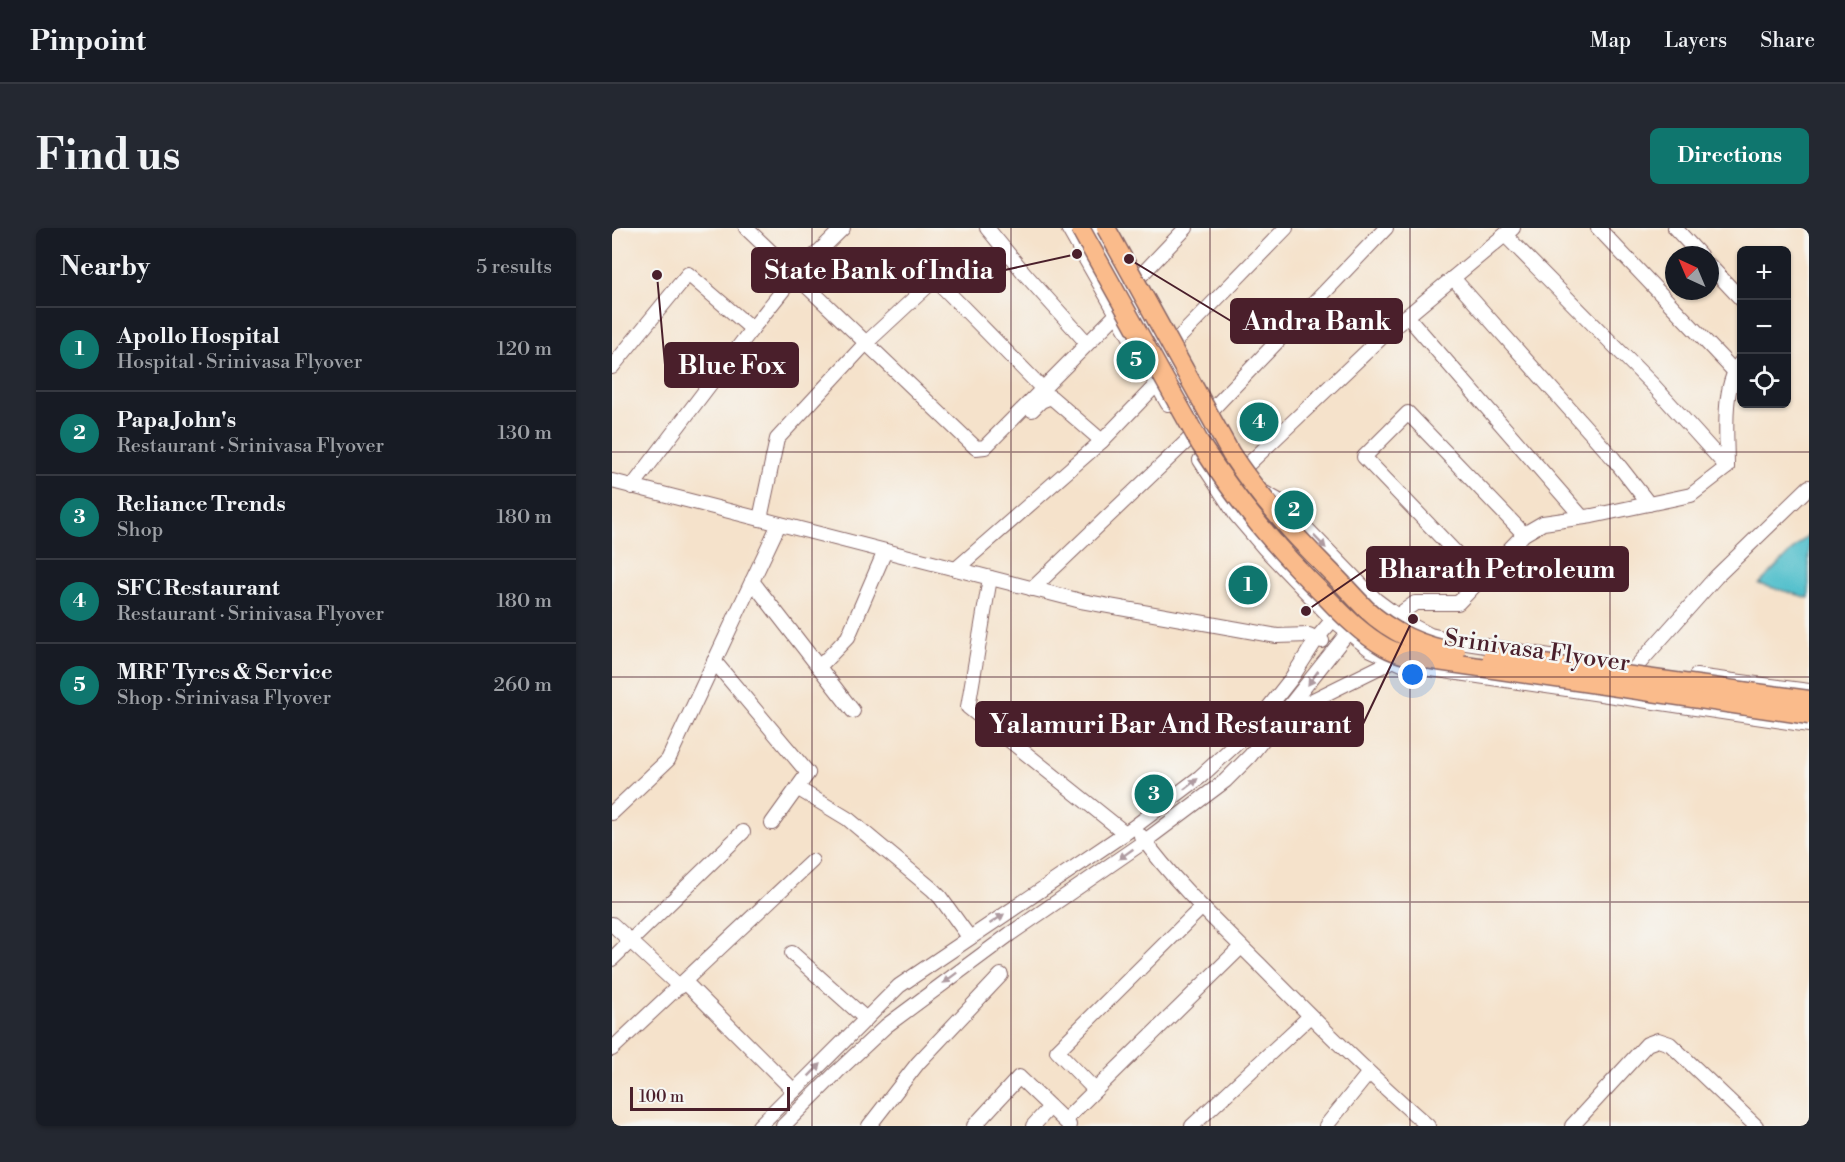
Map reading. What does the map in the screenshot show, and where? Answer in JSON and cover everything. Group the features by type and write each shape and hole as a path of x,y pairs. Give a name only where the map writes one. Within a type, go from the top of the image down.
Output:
{"main road":[{"name":"Srinivasa Flyover","path":"1080,228 1202,445 1226,483 1297,570 1355,626 1380,644 1402,654 1438,661 1809,715"},
{"name":"Srinivasa Flyover","path":"1106,228 1207,412 1251,484 1289,530 1367,610 1385,624 1407,637 1438,649 1809,700"}],"street":[{"path":"746,228 976,448 985,447 1117,314"},
{"path":"632,487 795,275 843,228"},
{"path":"987,228 1087,342"},
{"path":"1068,228 1188,440 1236,515 1332,619 1371,650 1404,665 1423,669 1809,725"},
{"path":"1093,228 1236,477 1281,502 1374,599 1397,616 1430,635 1460,642 1635,668 1809,690"},
{"path":"1127,289 1186,228"},
{"path":"1163,353 1286,228"},
{"path":"1202,421 1386,228"},
{"path":"1598,228 1737,365 1727,408 1727,467"},
{"path":"1675,228 1692,246"},
{"path":"1236,477 1374,345 1509,231 1727,467"},
{"path":"612,367 688,274 752,329"},
{"path":"1719,276 1737,295"},
{"path":"1453,278 1613,458 1649,504"},
{"path":"760,519 777,439 866,343 935,279 1042,388"},
{"path":"1407,316 1582,518"},
{"path":"956,569 1102,441 1157,384"},
{"path":"984,457 1041,401 1051,397 1102,441"},
{"path":"1480,579 1364,457 1408,413 1524,534"},
{"path":"1032,589 1188,440"},
{"path":"1397,616 1415,603 1458,603 1524,534 1543,523 1582,518 1691,495 1727,467"},
{"path":"612,481 1081,601 1277,636 1309,635 1318,637 1334,650"},
{"path":"1635,668 1716,577 1809,487"},
{"path":"612,813 668,760 779,524"},
{"path":"819,667 848,637 885,551"},
{"path":"990,578 968,707 1145,841 1160,862 1241,947 1368,1074 1428,1126"},
{"path":"752,581 853,711"},
{"path":"759,1126 899,986 1130,830 1200,777 1250,731 1291,679 1318,637 1362,586"},
{"path":"783,1126 886,1026 1010,934 1145,841 1225,781 1251,756 1286,714 1374,599"},
{"path":"1286,714 1394,660"},
{"path":"714,662 807,773 772,823"},
{"path":"797,788 848,819 932,889 969,938"},
{"path":"612,959 743,832"},
{"path":"612,1049 812,861"},
{"path":"1095,1090 1056,1051 1202,907"},
{"path":"612,924 682,984 794,1091"},
{"path":"974,1126 1019,1077 1068,1123 1095,1090 1241,947"},
{"path":"792,953 866,1018"},
{"path":"869,1126 918,1063 1001,975"},
{"path":"1192,1126 1310,1016"},
{"path":"1572,1126 1647,1044 1664,1040 1679,1051 1756,1126"},
{"path":"1326,1126 1368,1074"},
{"path":"1033,1126 1050,1107"}],"water":[{"path":"1809,534 1809,598 1759,584"}],"place":[{"name":"State Bank of India","path":"1077,254"},
{"name":"Andra Bank","path":"1129,259"},
{"name":"Blue Fox","path":"657,275"},
{"name":"MRF Tyres & Service","path":"1136,360"},
{"name":"SFC Restaurant","path":"1259,422"},
{"name":"Papa John's","path":"1294,510"},
{"name":"Apollo Hospital","path":"1248,585"},
{"name":"Bharath Petroleum","path":"1306,611"},
{"name":"Yalamuri Bar And Restaurant","path":"1413,619"},
{"name":"Reliance Trends","path":"1154,794"}]}
